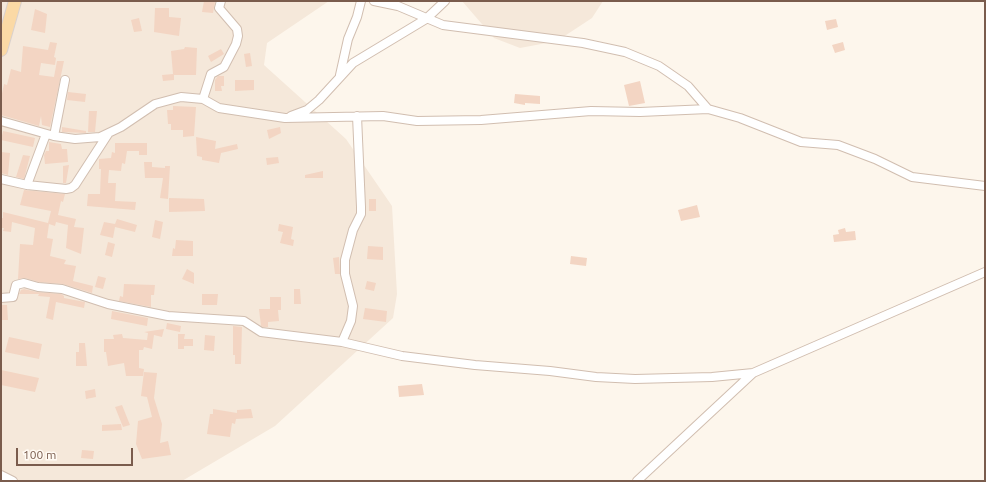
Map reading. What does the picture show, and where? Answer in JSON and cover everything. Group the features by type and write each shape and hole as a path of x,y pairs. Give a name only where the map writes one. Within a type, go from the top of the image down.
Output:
{"main road":[{"path":"1,50 15,1"}],"street":[{"path":"203,99 210,74 224,67 236,44 238,36 237,29 219,8 221,1"},
{"path":"340,76 348,39 358,17 361,1"},
{"path":"374,1 398,6 442,25 583,43 625,52 659,66 688,86 708,109"},
{"path":"285,118 307,110 319,100 353,63 426,19 445,1"},
{"path":"27,185 50,135 65,80"},
{"path":"1,121 50,135 84,138 100,137 121,127 154,104 181,97 203,99 219,108 285,118 383,116 417,121 457,121 591,111 640,112 708,109 740,118 801,142 838,145 875,159 912,177 985,186"},
{"path":"342,342 351,322 353,306 345,274 345,260 353,230 361,214 358,116"},
{"path":"1,179 27,185 66,190 71,188 76,185 109,133"},
{"path":"1,298 13,297 16,285 24,283 38,287 62,288 108,304 168,316 244,321 261,332 342,342 410,357 475,365 635,379 712,377 753,373 985,272"},
{"path":"637,481 753,373"},
{"path":"1,475 13,481"}],"shaded area":[{"path":"1,1 329,1 267,43 264,65 346,139 392,206 397,294 393,318 275,426 182,481 1,481"},
{"path":"462,1 603,1 592,18 557,41 520,48 494,38"}],"building":[{"path":"204,1 215,2 213,13 202,12"},
{"path":"155,8 169,8 169,17 181,18 179,36 154,32"},
{"path":"35,9 47,14 45,33 31,30"},
{"path":"139,18 142,31 134,32 131,20"},
{"path":"836,19 838,27 827,30 825,21"},
{"path":"50,42 57,43 54,57 56,58 55,65 41,63 39,75 54,77 57,61 64,61 50,127 42,125 41,116 39,126 1,115 1,98 4,84 7,85 11,69 21,72 23,46 48,50"},
{"path":"843,42 845,50 835,53 832,45"},
{"path":"185,47 197,48 196,75 174,75 174,80 163,81 162,75 173,74 171,51 184,49"},
{"path":"221,49 224,54 211,62 208,56"},
{"path":"250,53 252,66 246,67 244,54"},
{"path":"218,76 224,76 224,86 221,86 222,91 215,91 215,80"},
{"path":"235,80 254,80 254,90 235,91"},
{"path":"640,81 645,103 629,106 624,85"},
{"path":"68,92 86,94 85,102 67,100"},
{"path":"515,94 540,96 540,104 525,103 525,105 514,103"},
{"path":"173,106 196,107 194,136 183,137 183,130 171,130 171,124 168,124 167,110 173,110"},
{"path":"89,111 97,111 95,132 88,132"},
{"path":"62,127 86,131 86,133 62,132"},
{"path":"280,127 281,133 269,139 267,130"},
{"path":"3,131 35,138 33,147 1,140"},
{"path":"196,137 216,141 215,149 237,144 238,149 221,153 219,163 202,160 202,157 197,156"},
{"path":"49,142 61,144 62,149 67,149 68,162 45,164 44,155 46,151 49,151"},
{"path":"115,143 147,143 147,155 139,155 139,151 127,151 125,164 122,163 121,171 109,170 108,183 116,183 115,201 136,202 135,210 87,206 88,194 100,194 101,169 99,169 99,159 111,158 112,152 115,153"},
{"path":"1,152 10,153 8,175 1,173"},
{"path":"23,155 30,156 24,179 16,177"},
{"path":"278,157 279,163 267,165 266,158"},
{"path":"144,162 152,162 152,167 165,168 165,166 170,166 168,199 160,198 163,178 145,178"},
{"path":"69,165 66,183 63,183 63,166"},
{"path":"323,171 323,178 305,178 305,175"},
{"path":"24,190 65,194 63,202 61,201 58,215 76,219 74,227 84,228 81,254 66,248 68,225 56,222 55,226 49,224 47,238 53,239 50,256 66,260 64,264 76,266 73,281 93,286 92,293 63,284 39,282 25,278 18,279 20,244 33,245 35,228 12,222 11,232 3,231 4,228 1,228 1,218 3,218 3,212 48,223 51,211 20,205"},
{"path":"169,198 204,199 205,211 169,212"},
{"path":"369,199 376,199 376,211 369,211"},
{"path":"697,205 700,217 681,221 678,210"},
{"path":"117,219 137,225 135,232 115,227 113,238 100,235 104,222 115,224"},
{"path":"155,220 163,222 160,239 152,237"},
{"path":"279,224 293,227 291,239 294,240 293,246 280,243 283,232 278,231"},
{"path":"845,228 846,232 855,231 856,240 834,242 833,235 839,234 838,230"},
{"path":"176,240 193,241 193,256 172,256 173,248 175,249"},
{"path":"108,242 115,244 112,257 105,255"},
{"path":"368,246 383,247 383,260 367,259"},
{"path":"571,256 587,258 586,266 570,264"},
{"path":"339,257 340,274 335,274 333,258"},
{"path":"187,269 194,273 194,284 182,279"},
{"path":"98,276 106,278 103,289 95,287"},
{"path":"367,281 376,283 374,291 365,289"},
{"path":"124,284 155,285 154,295 151,295 151,307 119,301 120,296 123,297"},
{"path":"24,289 37,292 61,294 64,298 85,302 84,308 56,302 53,320 46,318 50,297 38,296 39,294 19,294 21,290"},
{"path":"294,289 300,289 301,304 294,304"},
{"path":"202,294 218,294 217,305 202,305"},
{"path":"270,297 281,297 281,310 278,310 279,321 268,322 268,327 263,327 261,326 259,309 270,309"},
{"path":"1,305 7,305 8,320 1,320"},
{"path":"365,308 387,311 386,322 363,319"},
{"path":"112,311 148,318 147,326 111,319"},
{"path":"167,323 181,326 180,332 166,329"},
{"path":"233,326 242,327 241,364 235,364 235,355 233,355"},
{"path":"164,329 162,337 154,335 152,349 144,347 143,350 139,350 139,368 144,369 143,376 126,376 124,363 108,366 106,352 104,352 104,339 114,339 113,335 122,334 123,338 147,340 148,333 144,332"},
{"path":"178,334 185,334 184,339 193,339 193,346 184,346 184,349 178,349"},
{"path":"205,335 215,336 214,351 204,350"},
{"path":"9,337 42,344 39,359 5,352"},
{"path":"79,343 85,343 87,366 76,366 76,352 79,352"},
{"path":"1,370 39,378 35,392 1,385"},
{"path":"144,372 157,373 154,398 162,424 160,443 168,441 171,455 142,459 136,444 138,421 152,417 147,397 141,396"},
{"path":"422,384 424,395 399,397 398,386"},
{"path":"95,389 96,397 86,399 85,391"},
{"path":"122,405 130,425 123,427 115,407"},
{"path":"213,409 237,413 237,410 251,409 253,418 236,419 235,424 232,423 230,437 207,434 210,414 213,414"},
{"path":"121,424 122,430 102,431 102,425"},
{"path":"82,450 94,451 93,459 81,458"}]}
